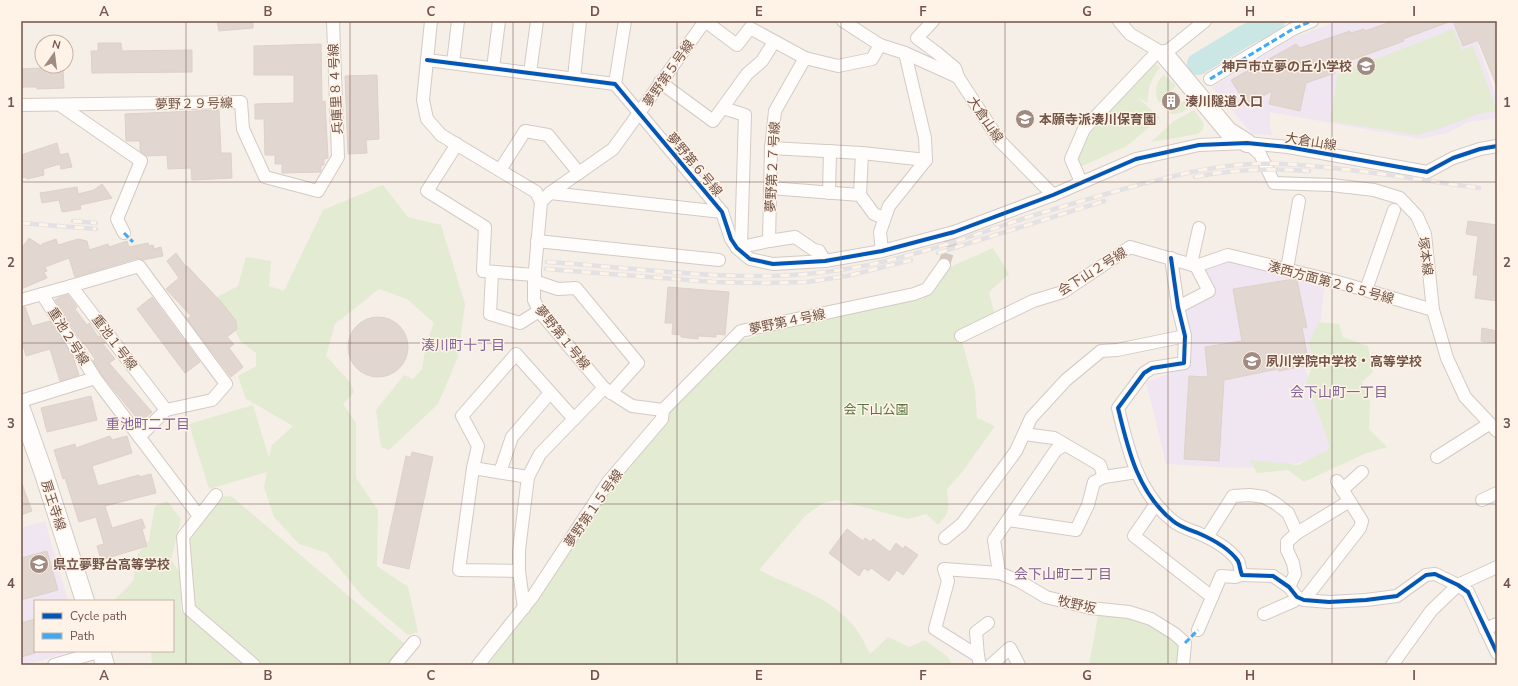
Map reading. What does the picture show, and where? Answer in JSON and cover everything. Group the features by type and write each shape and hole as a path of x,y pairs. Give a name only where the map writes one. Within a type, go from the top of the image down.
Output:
{"street":[{"name":"兵庫里８４号線","path":"333,21 338,157"},
{"path":"431,21 423,100 427,119 441,134 536,192 541,202"},
{"path":"453,63 458,21"},
{"path":"493,68 499,21"},
{"path":"530,73 537,21"},
{"path":"574,78 580,21"},
{"path":"427,60 615,84 625,21"},
{"path":"705,21 737,45 750,28 805,58 838,66 872,58 880,45"},
{"name":"夢野第５号線","path":"541,202 550,193 613,149 705,21"},
{"path":"843,21 880,45 905,53 958,77"},
{"path":"1119,21 1130,34 1161,52 1228,132 1248,143"},
{"path":"1082,182 1071,159 1084,129 1161,52 1205,21"},
{"path":"1210,79 1293,28 1312,21"},
{"name":"大倉山線","path":"925,23 917,38 955,68 958,77 999,140 1052,195 1136,159 1199,145 1248,143 1288,147 1427,172 1453,158 1480,149 1497,146"},
{"path":"660,82 713,121 747,74 762,61 774,42"},
{"path":"882,251 880,232 889,206 926,160 925,138 905,53"},
{"name":"夢野第２７号線","path":"769,241 770,188 775,111 805,58"},
{"name":"夢野第６号線","path":"615,84 722,212 731,239 750,260 773,264 825,260 882,251 954,232 1052,195"},
{"name":"夢野２９号線","path":"21,105 241,102 243,130 265,177 318,191 338,157"},
{"path":"60,105 141,161 117,219 124,233"},
{"path":"723,108 745,115 739,247 795,237 814,250 819,251 825,260"},
{"path":"500,170 525,131 548,135 579,173"},
{"name":"塚本線","path":"1248,143 1260,154 1274,183 1338,186 1374,190 1400,198 1417,216 1425,234 1433,310 1448,358 1465,397 1493,427"},
{"path":"457,144 427,191 485,227 483,271 534,278 558,289 576,288 638,363 574,419 540,454 528,477 519,550 519,571 524,608"},
{"path":"772,148 862,153 926,160"},
{"path":"829,193 830,151"},
{"path":"862,153 860,195 874,214 884,218"},
{"path":"770,188 860,195"},
{"path":"550,193 722,212"},
{"path":"1286,269 1299,201"},
{"name":"夢野第１号線","path":"541,202 534,278 534,300 539,311 607,390"},
{"path":"1366,290 1394,210"},
{"path":"1178,307 1209,291 1194,265 1199,228"},
{"path":"537,241 718,260"},
{"name":"会下山２号線","path":"961,336 1034,301 1063,292 1130,247 1194,265"},
{"name":"湊西方面第２６５号線","path":"1194,265 1228,255 1366,290 1433,310"},
{"path":"1171,258 1184,336 1184,363 1152,368 1144,373 1118,408 1132,462 1147,492 1156,504 1174,522 1207,537 1230,552 1239,562 1242,575"},
{"name":"夢野第４号線","path":"663,410 741,331 914,294 927,289 944,265"},
{"path":"21,300 139,266 226,384 212,400 166,410 138,437"},
{"path":"492,273 490,314 520,323 539,311"},
{"name":"重池１号線","path":"72,286 166,410"},
{"name":"重池２号線","path":"42,294 95,378 199,516"},
{"path":"945,538 962,524 1016,450 1031,418 1066,380 1101,351 1117,350 1184,336"},
{"path":"519,571 459,570 473,468 478,446 462,416 516,354 574,419"},
{"path":"21,402 95,378"},
{"path":"607,390 632,406 663,410"},
{"path":"500,472 512,437 550,393"},
{"name":"房王寺線","path":"21,409 44,474 85,600"},
{"name":"夢野第１５号線","path":"478,665 524,608 608,482 662,419 663,410"},
{"path":"1437,457 1493,427"},
{"path":"1024,434 1054,438 1100,465 1104,477"},
{"path":"999,573 994,540 1056,450 1065,445"},
{"path":"473,468 528,477"},
{"path":"1008,520 1076,530 1088,505 1094,482 1104,477 1137,472"},
{"path":"1300,599 1360,528 1362,521 1348,502 1339,486 1362,472"},
{"path":"1482,500 1497,493"},
{"path":"216,495 183,537 189,609 254,665"},
{"path":"1207,537 1233,496 1250,495 1264,497 1288,513 1296,533"},
{"path":"1289,587 1295,574 1293,563 1287,550 1287,542 1296,533 1348,502"},
{"path":"1156,504 1134,536 1212,597"},
{"path":"1392,665 1431,611 1458,585 1497,568"},
{"name":"牧野坂","path":"983,663 935,629 948,581 944,569 999,573 1019,581 1046,597 1090,608 1129,612 1151,619 1175,634 1185,643 1183,665"},
{"path":"1264,614 1294,600 1300,599 1329,602 1366,600 1397,596 1426,575 1435,574 1458,585 1468,592 1497,653"},
{"path":"1198,630 1221,576 1273,576 1289,587 1300,599"},
{"path":"988,623 976,632 983,663 1010,648 1019,665"},
{"path":"1485,629 1497,624"},
{"path":"395,665 414,642"},
{"path":"54,665 98,652"},
{"path":"101,652 105,665"}],"shaded area":[{"name":"神戸市立夢の丘小学校","path":"1338,21 1497,21 1497,38 1478,45 1497,99 1497,118 1468,122 1448,133 1420,139 1270,112 1270,129 1273,135 1252,134 1212,87 1292,38"},
{"name":"夙川学院中学校・高等学校","path":"1232,259 1325,283 1315,366 1305,371 1327,406 1335,453 1285,466 1236,468 1166,464 1146,382 1187,367 1184,310 1215,290 1201,268"},
{"name":"県立夢野台高等学校","path":"45,521 68,600 34,600 34,652 70,652 26,665 21,665 21,528"}],"green space":[{"path":"1453,29 1462,50 1473,46 1497,111 1478,114 1436,130 1417,135 1330,121 1338,74"},
{"path":"1154,63 1160,68 1150,84 1148,103 1137,97 1160,118 1127,146 1080,167 1076,158 1091,132 1101,121 1100,119"},
{"path":"1164,75 1176,86 1159,103 1156,95 1156,88 1157,84"},
{"path":"1185,101 1190,107 1178,113 1169,113 1182,102"},
{"path":"1194,110 1204,124 1202,131 1197,134 1151,142 1174,121"},
{"path":"383,185 408,217 441,225 465,304 458,357 438,404 389,450 381,447 376,410 404,375 413,379 422,369 426,344 434,323 407,299 379,289 335,324 326,356 350,382 354,392 343,404 356,423 356,478 378,510 377,566 408,587 418,632 408,635 363,597 327,553 299,544 274,517 264,487 267,472 209,489 189,424 253,405 269,458 272,445 293,426 246,399 238,376 256,366 256,353 241,342 217,297 238,286 246,257 271,261 269,286 284,291 323,210"},
{"name":"会下山公園","path":"993,248 1009,274 989,292 995,316 960,334 975,389 977,418 995,426 963,471 947,489 948,509 945,516 938,525 926,514 908,519 837,500 823,503 805,516 759,570 809,593 843,614 856,628 870,654 888,637 909,647 925,640 949,658 952,665 486,665 533,606 611,485 656,431 674,406 716,363 742,340 789,327 922,299 933,293 950,267"},
{"path":"1318,322 1339,324 1343,337 1368,346 1373,372 1362,382 1370,402 1369,429 1387,447 1364,454 1304,482 1288,470 1257,473 1250,460 1298,465 1330,449 1321,420 1306,383 1314,361 1309,344"},
{"path":"231,496 405,644 387,665 264,665 193,606 190,538 221,497"},
{"path":"167,501 181,519 171,560 180,573 181,611 247,665 152,665 151,652 174,652 174,600 115,600 133,581 138,554 149,540 155,506"},
{"path":"1098,616 1130,616 1143,620 1157,627 1181,646 1178,665 1089,665"}],"building":[{"path":"217,21 253,21 253,28 219,31"},
{"path":"1393,21 1449,22 1403,39 1404,41 1332,67 1335,73 1306,83 1300,111 1269,104 1272,91 1250,103 1248,101 1245,103 1231,80 1296,44 1300,48 1350,31 1351,33 1364,29 1365,31"},
{"path":"1453,21 1497,21 1497,87 1478,40 1463,46"},
{"path":"98,43 121,43 122,51 192,50 192,72 92,73 91,51 98,51"},
{"path":"321,44 322,102 325,101 328,158 324,159 324,165 321,165 321,172 282,173 282,164 275,164 275,155 265,155 264,119 255,119 255,104 294,103 294,75 254,75 254,46"},
{"path":"34,68 34,74 63,74 64,88 37,89 37,87 21,87 21,69"},
{"path":"377,75 379,139 366,140 367,153 348,154 345,76"},
{"name":"湊川隧道入口","path":"1172,92 1180,100 1170,110 1162,102"},
{"path":"219,110 221,153 231,153 232,178 192,180 191,168 168,169 167,155 146,156 140,151 140,141 126,141 125,114"},
{"path":"57,143 60,155 68,153 72,167 61,169 60,164 43,169 44,175 27,179 26,177 21,178 21,155"},
{"path":"102,184 112,198 80,205 81,209 62,212 59,200 42,203 40,193 77,187 78,194 94,190"},
{"path":"1468,221 1497,225 1497,301 1475,298 1478,275 1473,275 1478,236 1466,234"},
{"path":"29,238 41,246 42,244 56,239 58,245 78,239 87,241 89,250 108,244 109,247 127,241 129,247 148,243 149,246 153,245 154,249 161,247 163,256 143,260 138,258 75,277 69,258 45,267 47,271 44,272 47,278 21,289 21,249"},
{"path":"176,253 186,267 187,266 223,304 236,321 237,329 227,337 234,344 229,348 243,367 231,377 187,319 191,316 166,289 179,278 167,261"},
{"path":"1294,279 1297,280 1307,328 1302,327 1309,365 1279,371 1278,369 1224,380 1219,461 1184,459 1189,376 1208,377 1205,347 1242,341 1233,289"},
{"path":"668,287 729,292 725,335 716,334 716,337 698,336 698,339 681,337 681,335 672,334 673,323 665,323"},
{"path":"68,295 77,307 75,309 87,325 89,323 98,337 100,336 105,343 103,344 115,359 109,363 152,412 140,422 101,374 93,361 95,359 84,343 83,344 55,300"},
{"path":"152,297 200,362 185,373 137,309"},
{"path":"21,307 25,307 32,326 50,321 73,357 79,375 60,381 50,349 26,356 21,338"},
{"path":"372,317 384,317 395,322 403,330 408,341 406,359 395,372 384,377 372,377 361,372 353,364 348,353 348,341 353,330 361,322"},
{"path":"1482,328 1497,331 1497,343 1481,341"},
{"path":"91,396 97,420 47,432 41,408"},
{"path":"110,436 112,440 127,436 132,453 92,466 98,486 139,475 139,477 151,474 156,493 105,506 112,528 142,519 145,528 142,529 147,546 101,560 97,546 104,544 96,517 79,522 65,478 63,479 54,450 75,444 76,448"},
{"path":"412,452 433,457 409,569 383,563 406,456 411,457"},
{"path":"21,484 32,511 21,515"},
{"path":"847,529 863,541 865,538 871,542 873,539 890,552 896,543 903,549 905,546 918,555 903,575 897,570 889,581 871,568 868,571 864,568 859,576 829,553"},
{"path":"47,551 58,590 21,600 21,558"},
{"path":"34,619 35,653 21,657 21,623"}],"waterway":[{"path":"1198,64 1246,35 1274,21"}],"tunnel":[{"path":"944,265 954,232"}],"railway":[{"path":"547,262 734,276 809,274 846,269 914,254 1025,218 1173,176 1224,166 1248,164 1280,164 1323,167 1479,188"},
{"path":"1195,177 1224,172 1252,170 1309,171"},
{"path":"938,253 1104,201"},
{"path":"73,221 96,223"},
{"path":"21,223 96,229"},
{"path":"546,269 713,282 807,282 847,276 911,260"}],"marked path":[{"path":"1210,79 1293,29 1312,21"},
{"path":"124,233 133,242"},
{"path":"1185,643 1198,630"}],"cycle path":[{"path":"427,60 615,84 722,212 731,239 737,248 750,259 773,264 825,261 882,251 954,232 1053,195 1136,159 1199,145 1247,143 1288,147 1427,172 1453,158 1480,149 1497,146"},
{"path":"1171,258 1178,307 1185,336 1184,363 1152,368 1144,373 1118,408 1136,470 1151,497 1161,510 1179,525 1209,538 1225,548 1238,561 1242,575 1273,576 1289,587 1297,597 1304,600 1329,602 1366,600 1397,596 1426,575 1435,574 1458,585 1468,592 1497,653"}],"place":[{"name":"神戸市立夢の丘小学校","path":"1366,66"},
{"name":"湊川隧道入口","path":"1171,101"},
{"name":"本願寺派湊川保育園","path":"1025,119"},
{"name":"夙川学院中学校・高等学校","path":"1252,361"},
{"name":"県立夢野台高等学校","path":"39,564"}],"district":[{"name":"湊川町十丁目","path":"463,345"},
{"name":"会下山町一丁目","path":"1339,392"},
{"name":"重池町二丁目","path":"148,424"},
{"name":"会下山町二丁目","path":"1063,574"}]}
